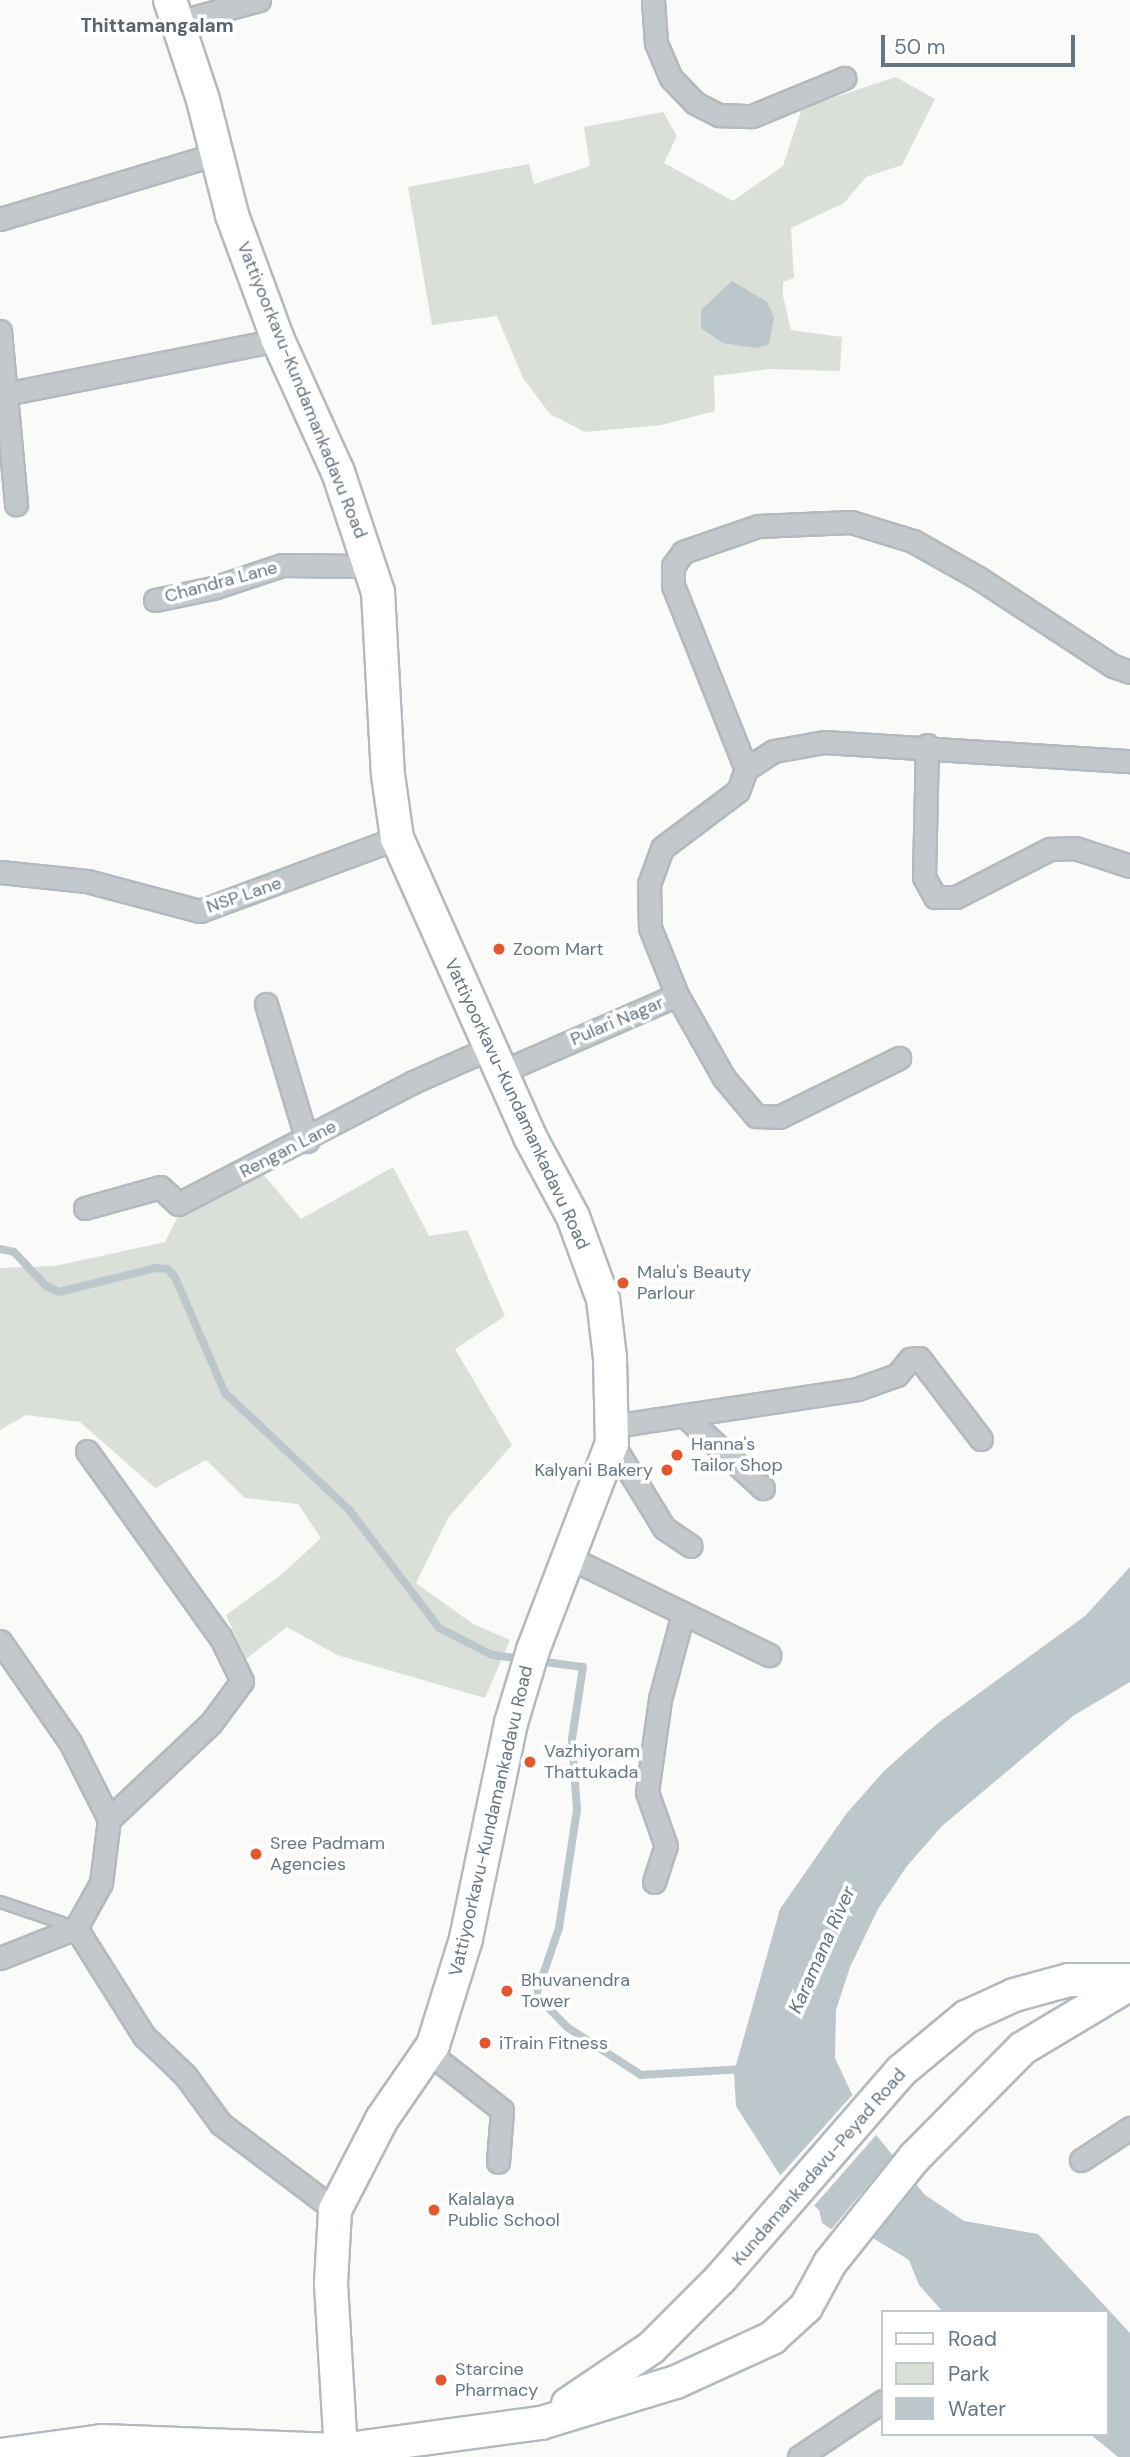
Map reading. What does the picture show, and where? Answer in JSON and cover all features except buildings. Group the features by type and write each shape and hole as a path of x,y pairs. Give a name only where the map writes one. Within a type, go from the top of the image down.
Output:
{"street":[{"path":"173,11 259,0"},
{"path":"653,0 656,43 671,78 695,103 719,115 752,116 844,78"},
{"name":"Vattiyoorkavu-Kundamankadavu Road","path":"173,11 232,215 278,340 309,400 371,566 378,592 388,775 397,838 495,1060 573,1217 603,1299 613,1434 529,1661 508,1735 466,1939 428,2052 382,2119 335,2210 331,2284 342,2453"},
{"path":"0,219 216,154"},
{"path":"0,331 16,503"},
{"path":"4,395 278,340"},
{"path":"1130,672 1113,666 977,577 914,541 851,522 758,526 684,552 673,566 676,595 746,769 774,751 824,741 927,745 977,754 1130,761"},
{"name":"Chandra Lane","path":"155,600 213,588 282,565 371,566"},
{"path":"927,745 924,877 935,897 956,897 1050,849 1075,848 1130,866"},
{"name":"Pulari Nagar","path":"495,1060 677,995 650,929 649,884 662,848 737,791 746,769"},
{"name":"NSP Lane","path":"0,872 87,881 200,911 397,838"},
{"path":"677,995 723,1078 756,1116 779,1117 899,1058"},
{"path":"266,1004 307,1141"},
{"name":"Rengan Lane","path":"85,1208 160,1187 178,1204 307,1141 413,1082 495,1060"},
{"path":"691,1546 664,1528 613,1434 686,1417 857,1389 897,1375 910,1359 919,1358 981,1439"},
{"path":"686,1417 763,1488"},
{"path":"87,1451 221,1638 242,1681 211,1723 109,1819"},
{"path":"568,1557 769,1655"},
{"path":"654,1882 666,1846 647,1792 660,1699 683,1614"},
{"path":"0,1641 70,1742 109,1819 101,1883 76,1928 0,1958"},
{"path":"76,1928 144,2036 185,2075 221,2124 335,2210"},
{"name":"Kundamankadavu-Peyad Road","path":"541,2423 651,2348 721,2278 901,2071 966,2017 1014,1995 1069,1980 1130,1982"},
{"name":"Kundamankadavu-Peyad Road","path":"0,2455 102,2441 342,2453 541,2423 676,2382 772,2338 806,2307 830,2263 915,2157 944,2131 1023,2048 1130,1982"},
{"path":"428,2052 502,2109 498,2162"},
{"path":"1081,2160 1130,2128"},
{"path":"799,2457 881,2402"}],"lane":[{"path":"0,1902 76,1928"}],"green space":[{"path":"896,77 935,99 902,165 866,177 844,203 791,228 794,278 783,282 783,296 791,330 842,337 840,371 769,369 714,376 715,411 661,425 585,432 550,414 523,378 497,316 432,325 408,187 529,164 534,184 590,166 584,127 663,112 677,136 664,163 733,201 783,166 802,108"},
{"path":"393,1167 429,1236 467,1230 505,1316 455,1349 512,1445 448,1518 416,1583 473,1624 510,1640 485,1698 337,1655 287,1627 246,1659 226,1615 281,1575 321,1538 298,1504 245,1498 206,1460 155,1488 80,1422 26,1415 0,1430 0,1268 55,1266 165,1242 179,1214 264,1175 301,1219"}],"water":[{"path":"732,281 767,302 774,317 769,345 755,348 723,343 701,328 701,310"},
{"name":"Karamana River","path":"1130,1567 1130,1682 1073,1716 942,1826 907,1866 878,1909 850,1967 836,2010 835,2058 864,2120 925,2195 964,2221 1038,2234 1109,2310 941,2310 919,2285 909,2260 861,2231 834,2231 822,2223 819,2210 780,2175 736,2106 734,2072 780,1909 846,1814 885,1770 938,1723 1085,1616"},
{"path":"1109,2310 1130,2333 1130,2457 1118,2457 1092,2436 1109,2436"}],"pier":[{"path":"855,2092 878,2133 812,2208 778,2178"},
{"path":"894,2154 918,2183 871,2241 860,2235 829,2232"}],"waterway":[{"path":"0,1249 14,1252 46,1286 59,1292 156,1268 167,1269 175,1277 225,1393 350,1511 439,1628 492,1655 524,1659"},
{"path":"537,1661 583,1667 572,1739 577,1810 559,1928 536,1995 567,2027 641,2075 744,2069"}],"place":[{"name":"Zoom Mart","path":"499,949"},
{"name":"Malu's Beauty Parlour","path":"623,1283"},
{"name":"Hanna's Tailor Shop","path":"677,1455"},
{"name":"Kalyani Bakery","path":"667,1470"},
{"name":"Vazhiyoram Thattukada","path":"530,1762"},
{"name":"Sree Padmam Agencies","path":"256,1854"},
{"name":"Bhuvanendra Tower","path":"507,1991"},
{"name":"iTrain Fitness","path":"485,2043"},
{"name":"Kalalaya Public School","path":"434,2210"},
{"name":"Starcine Pharmacy","path":"441,2380"}],"district":[{"name":"Thittamangalam","path":"157,26"}]}
